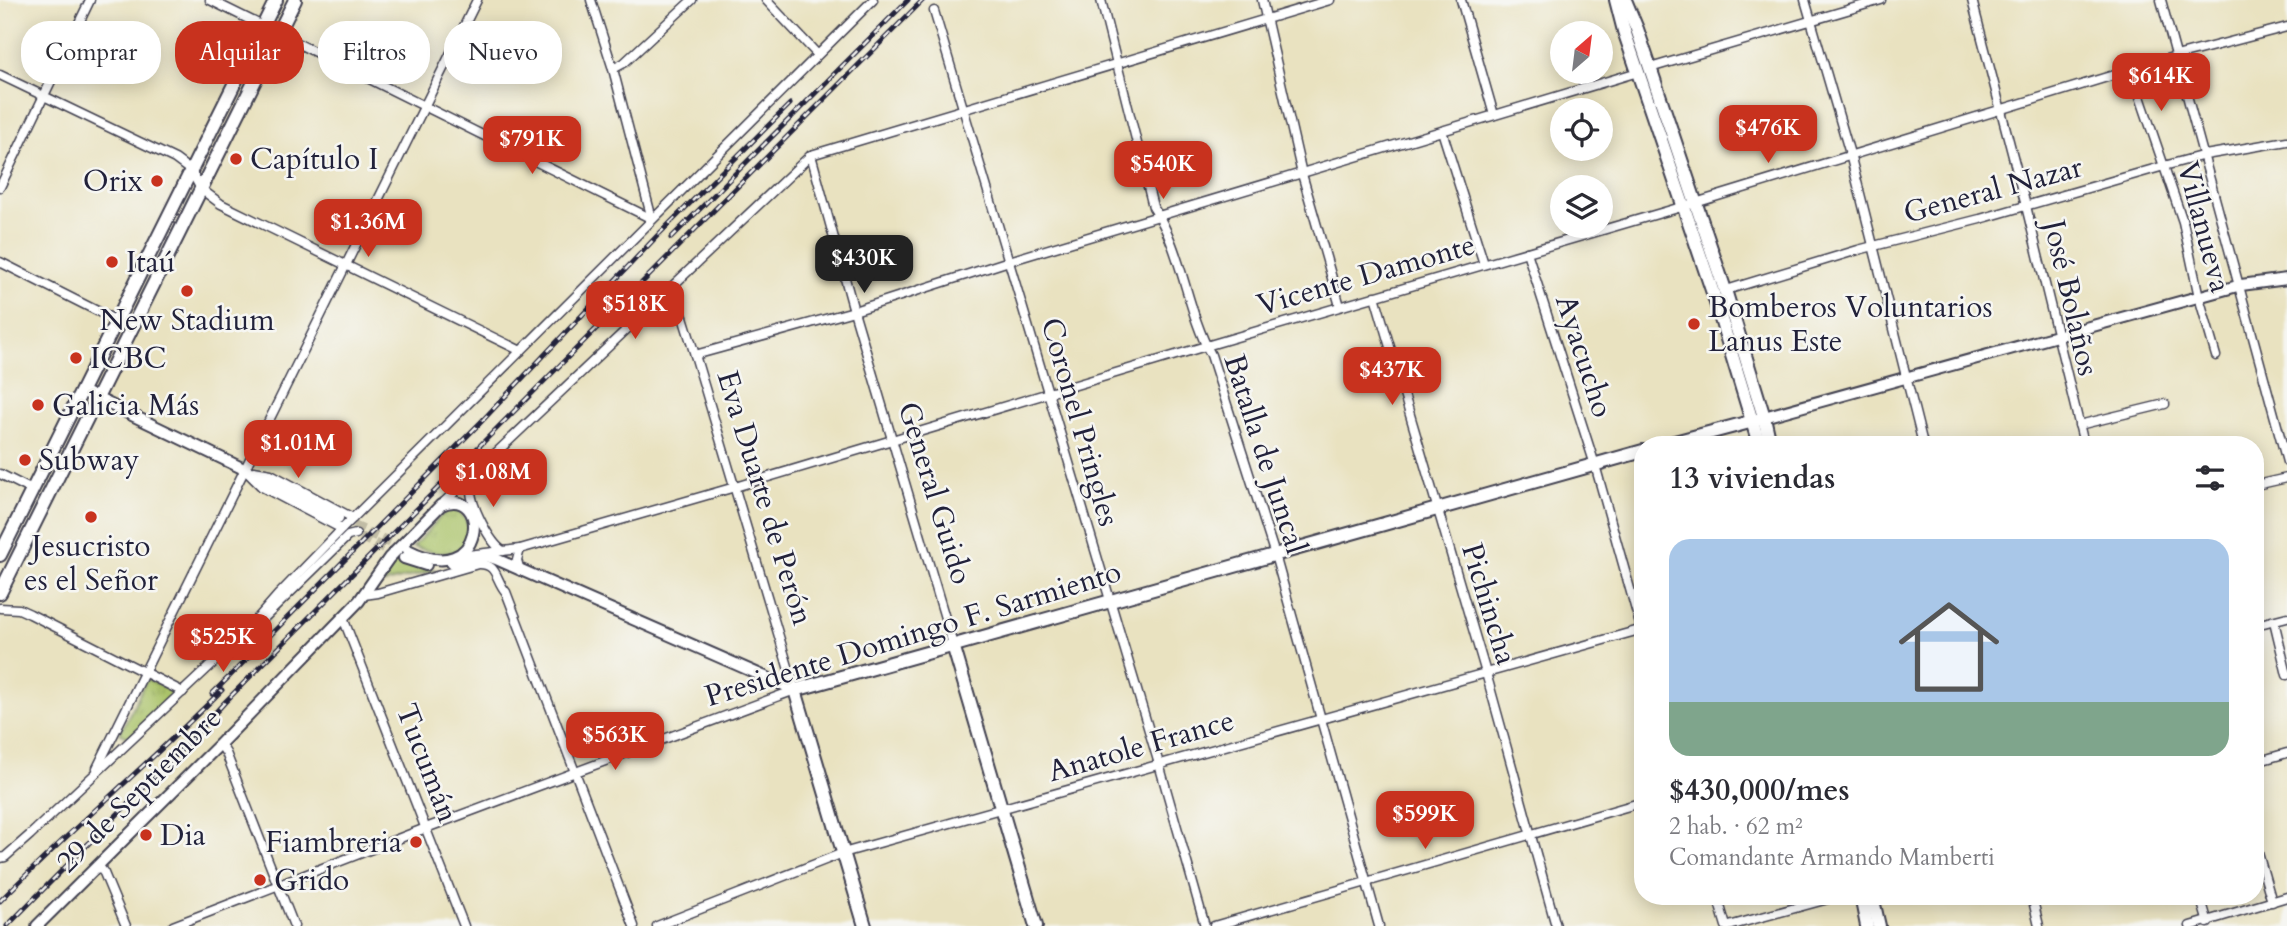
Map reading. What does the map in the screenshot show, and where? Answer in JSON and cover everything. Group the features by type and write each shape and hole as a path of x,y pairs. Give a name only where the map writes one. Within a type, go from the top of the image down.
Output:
{"main road":[{"path":"265,21 276,0"},
{"path":"284,21 295,0"},
{"path":"1614,0 1630,30 1644,70 1766,436"},
{"path":"1627,0 1630,30"},
{"path":"0,555 234,84"},
{"path":"0,593 253,84"},
{"path":"1696,436 1759,419"},
{"path":"1759,419 1759,436"},
{"name":"Presidente Domingo F. Sarmiento","path":"795,690 1634,454"},
{"name":"General Guido","path":"953,645 1037,926"},
{"name":"Eva Duarte de Perón","path":"795,690 865,926"},
{"path":"1863,905 1867,926"},
{"path":"1874,905 1879,926"}],"street":[{"path":"0,187 90,0"},
{"path":"210,0 255,21"},
{"path":"94,774 477,0"},
{"path":"591,0 613,69 652,219"},
{"path":"613,69 624,63 692,0"},
{"path":"766,0 817,54"},
{"path":"0,858 5,857 243,635 340,523 353,518 873,0"},
{"name":"Batalla de Juncal","path":"1101,0 1153,207 1166,227 1199,334 1211,355 1275,555 1379,926"},
{"path":"1262,0 1302,174 1340,306"},
{"path":"810,155 1330,0"},
{"path":"1461,0 1494,116"},
{"path":"1805,0 1850,154 1921,436"},
{"path":"695,355 854,311 1009,261 1881,0"},
{"name":"José Bolaños","path":"1972,0 2026,206 2081,436"},
{"path":"2161,0 2241,285 2287,462"},
{"name":"Coronel Pringles","path":"934,11 1205,926"},
{"name":"Vicente Damonte","path":"363,595 378,593 520,549 892,442 1340,306 1689,205 2176,56 2287,27"},
{"path":"304,46 652,219"},
{"name":"Villanueva","path":"2131,71 2183,222 2199,297 2216,356"},
{"path":"0,75 175,159 191,171 201,189 221,204 521,351"},
{"path":"1442,131 1484,264"},
{"name":"General Nazar","path":"1719,291 2204,155 2287,141"},
{"name":"29 de Septiembre","path":"37,926 342,618 363,595 389,558 441,505 810,155"},
{"name":"General Guido","path":"810,155 953,645"},
{"name":"Ayacucho","path":"1527,252 1595,465 1634,600"},
{"path":"0,262 117,321"},
{"path":"1759,419 2241,285 2287,279"},
{"name":"Eva Duarte de Perón","path":"668,289 678,301 795,690"},
{"name":"Pichincha","path":"1375,296 1486,673 1556,926"},
{"path":"82,391 244,469 340,523"},
{"path":"2078,425 2165,404"},
{"path":"244,469 271,474 353,518"},
{"path":"479,470 472,487 473,500 490,539 505,581 506,592 634,926"},
{"path":"0,474 32,490"},
{"path":"2264,483 2287,478"},
{"path":"441,505 452,502 468,509 474,522 472,540 462,553 456,556 433,559 406,554 426,565 442,566 482,556 496,558 520,571 795,690"},
{"path":"243,635 269,615 348,536 356,534"},
{"path":"520,549 517,560 520,571"},
{"name":"Vicente Damonte","path":"456,556 496,558"},
{"path":"0,608 30,614 183,692"},
{"path":"2264,623 2287,617"},
{"name":"Tucumán","path":"342,618 464,926"},
{"path":"2274,621 2287,675"},
{"name":"Anatole France","path":"657,926 843,853 1634,633"},
{"name":"Presidente Domingo F. Sarmiento","path":"173,926 795,690"},
{"path":"220,744 226,753 294,926"},
{"path":"2264,760 2287,753"},
{"path":"1214,926 1634,805"},
{"path":"98,866 104,873 126,926"},
{"path":"2264,874 2272,902"},
{"path":"2264,905 2287,897"},
{"path":"1720,905 1727,926 1805,905"},
{"path":"2034,905 2039,926"},
{"path":"2203,905 2208,923"},
{"path":"2190,926 2208,923 2263,905"}],"green space":[{"path":"454,510 461,514 468,525 467,538 459,549 443,554 413,547 442,515"},
{"path":"397,558 410,565 437,570 373,586"},
{"path":"147,679 176,693 129,738 120,733"}],"tunnel":[{"path":"340,520 405,549"},
{"path":"361,537 400,556"}],"railway":[{"path":"671,238 908,0"},
{"path":"7,926 225,702 923,0"},
{"path":"212,694 480,423 658,235 790,104"},
{"path":"0,901 222,690"}],"place":[{"name":"Capítulo I","path":"236,159"},
{"name":"Orix","path":"157,181"},
{"name":"Itaú","path":"112,262"},
{"name":"New Stadium","path":"187,291"},
{"name":"Bomberos Voluntarios Lanus Este","path":"1694,324"},
{"name":"ICBC","path":"76,358"},
{"name":"Galicia Más","path":"38,405"},
{"name":"Subway","path":"25,460"},
{"name":"Jesucristo es el Señor","path":"91,517"},
{"name":"Dia","path":"146,835"},
{"name":"Fiambreria","path":"416,842"},
{"name":"Grido","path":"260,880"}]}
